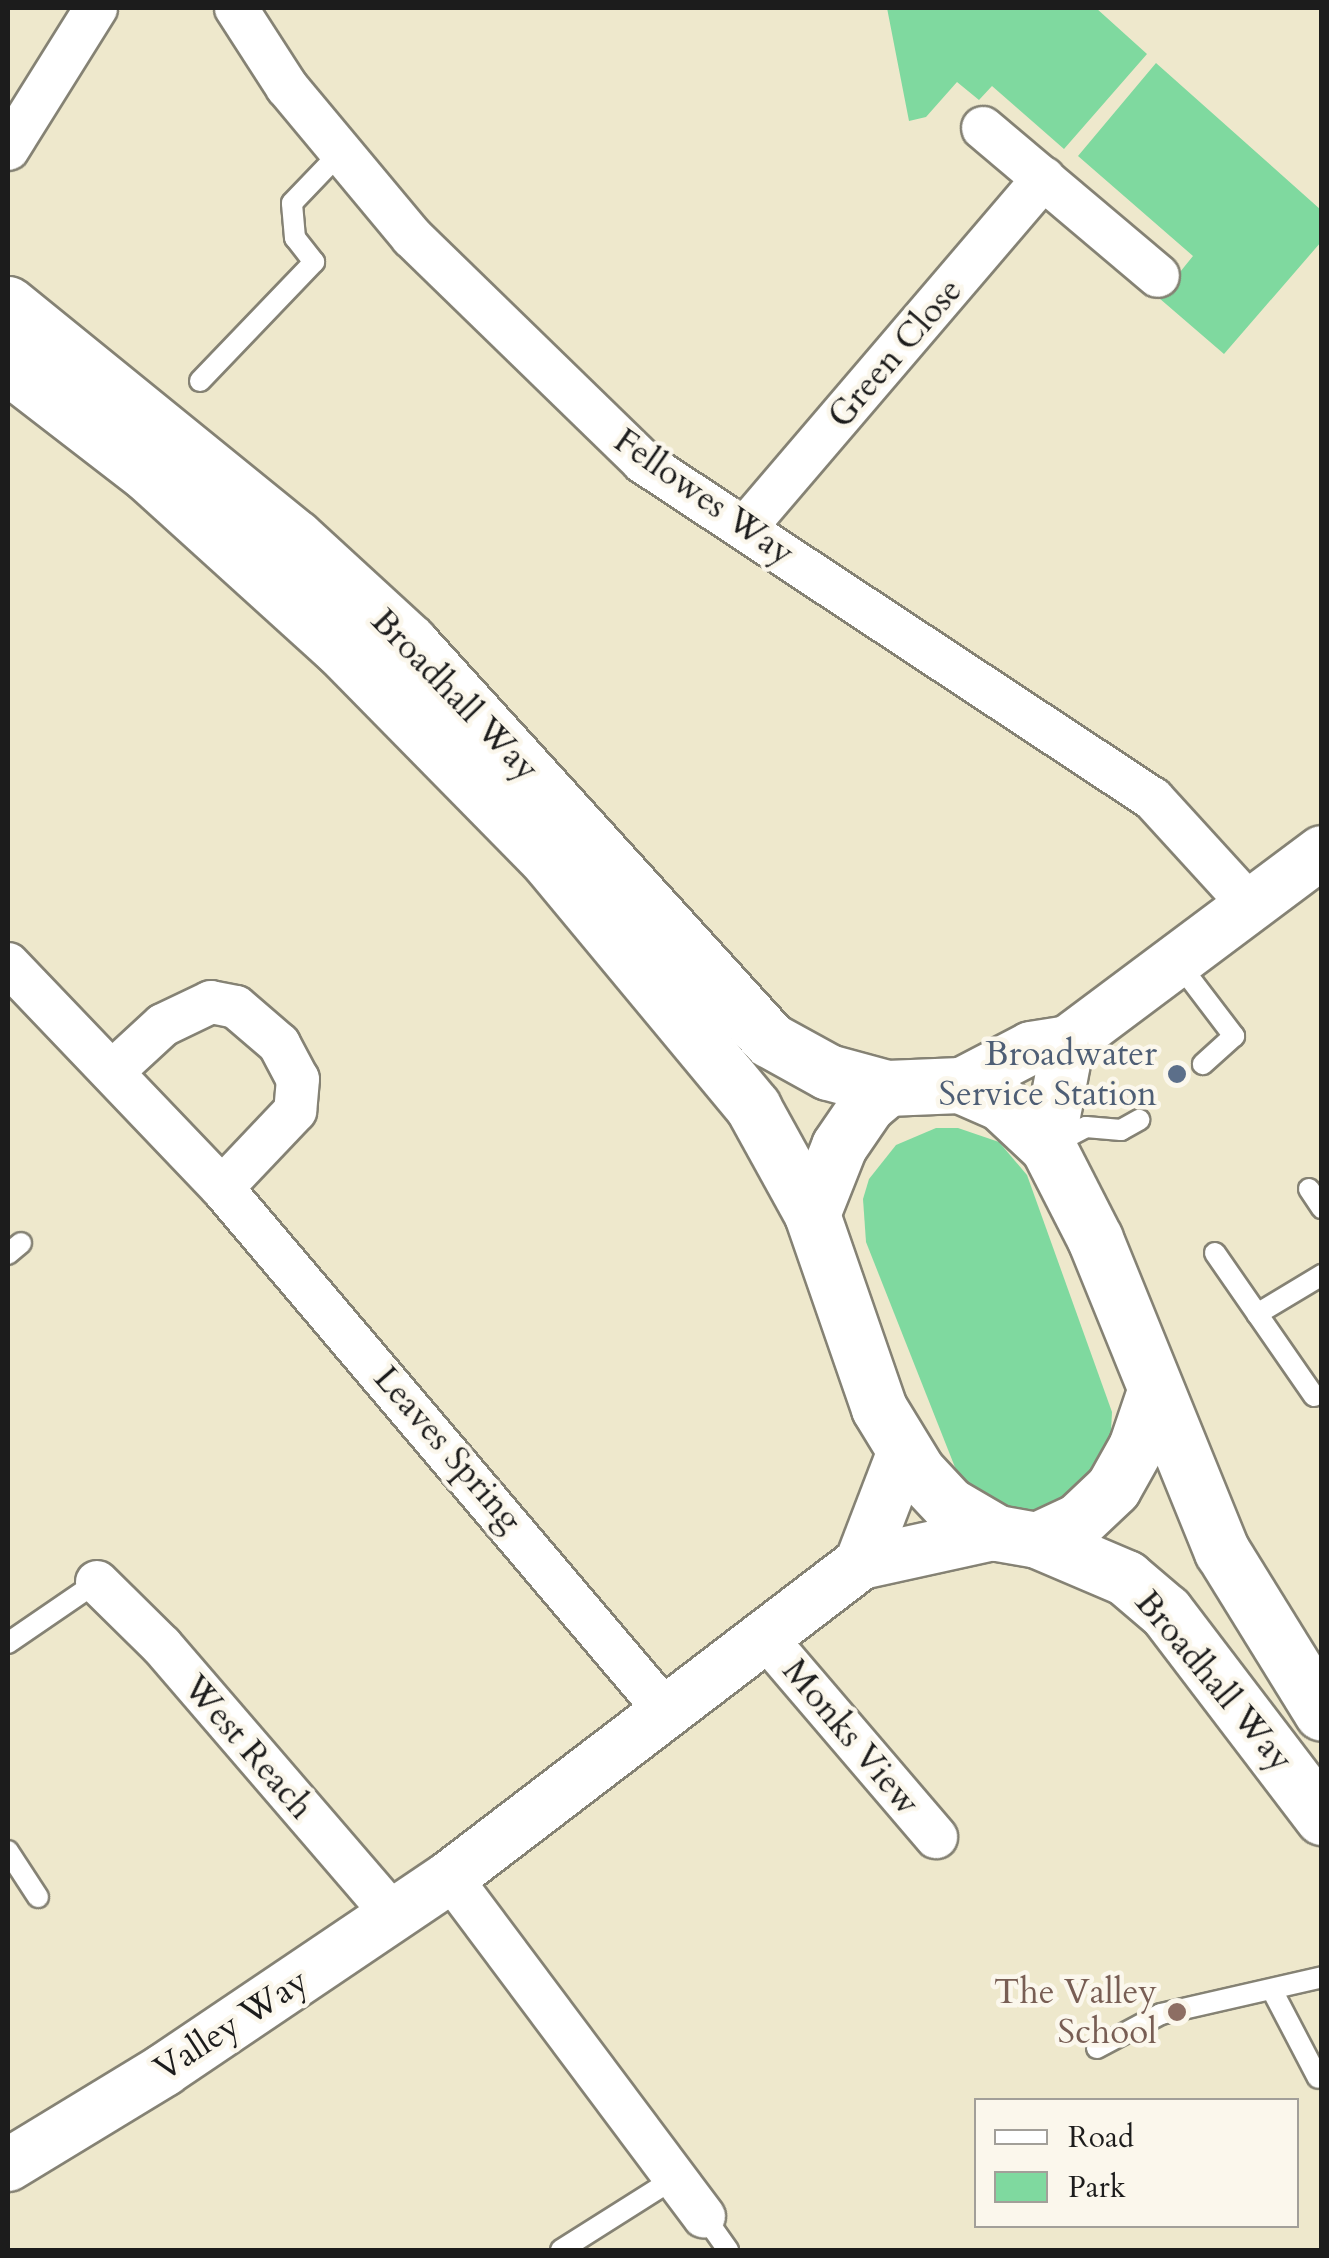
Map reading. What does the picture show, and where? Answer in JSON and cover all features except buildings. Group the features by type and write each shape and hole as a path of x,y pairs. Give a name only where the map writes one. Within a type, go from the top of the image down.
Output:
{"highway":[{"name":"Broadhall Way","path":"8,304 282,526 409,642 770,1040 828,1072 887,1088 960,1085 1002,1103 1048,1148 1095,1239 1222,1551 1322,1713"},
{"name":"Broadhall Way","path":"8,366 149,475 340,648 549,860 742,1092 812,1214 872,1390 904,1451 949,1505 1126,1578 1166,1612 1322,1816"},
{"path":"812,1214 850,1126 887,1088"},
{"path":"1017,1536 1078,1521 1113,1488 1136,1447 1155,1392"}],"street":[{"path":"8,149 96,8"},
{"name":"Fellowes Way","path":"236,8 339,154 464,290 644,462 1154,800 1248,904"},
{"path":"983,128 1158,276"},
{"name":"Green Close","path":"745,528 1044,178"},
{"path":"960,1085 1031,1048 1068,1042 1322,852"},
{"name":"Leaves Spring","path":"8,964 222,1188 668,1715"},
{"path":"112,1072 174,1018 211,1002 236,1007 279,1044 298,1079 295,1111 222,1188"},
{"path":"1048,1148 1068,1042"},
{"path":"861,1563 904,1451"},
{"name":"Valley Way","path":"8,2164 179,2060 450,1877 668,1715 861,1563 1017,1536"},
{"name":"West Reach","path":"97,1582 162,1646 394,1916"},
{"name":"Monks View","path":"766,1638 936,1837"},
{"path":"450,1877 704,2216"}],"lane":[{"path":"200,381 314,262 295,238 292,203 339,154"},
{"path":"1176,960 1234,1036 1203,1064"},
{"path":"1048,1148 1086,1127 1121,1130 1139,1120"},
{"path":"1309,1189 1322,1208"},
{"path":"1215,1254 1314,1396"},
{"path":"1257,1314 1322,1275"},
{"path":"8,1642 97,1582"},
{"path":"8,1851 38,1897"},
{"path":"1097,2048 1161,2014 1322,1977"},
{"path":"1272,1990 1318,2078"},
{"path":"561,2250 675,2178"},
{"path":"704,2216 728,2250"}],"green space":[{"path":"887,8 1096,8 1147,54 1064,149 992,86 979,100 957,82 926,117 909,121"},
{"path":"1156,63 1321,210 1321,242 1224,354 1159,298 1193,256 1078,156"},
{"path":"936,1128 958,1128 999,1142 1027,1175 1112,1412 1109,1470 1029,1521 962,1485 866,1242 863,1199 869,1179 896,1145"}],"place":[{"name":"Broadwater Service Station","path":"1177,1074"},
{"name":"The Valley School","path":"1177,2012"}]}
